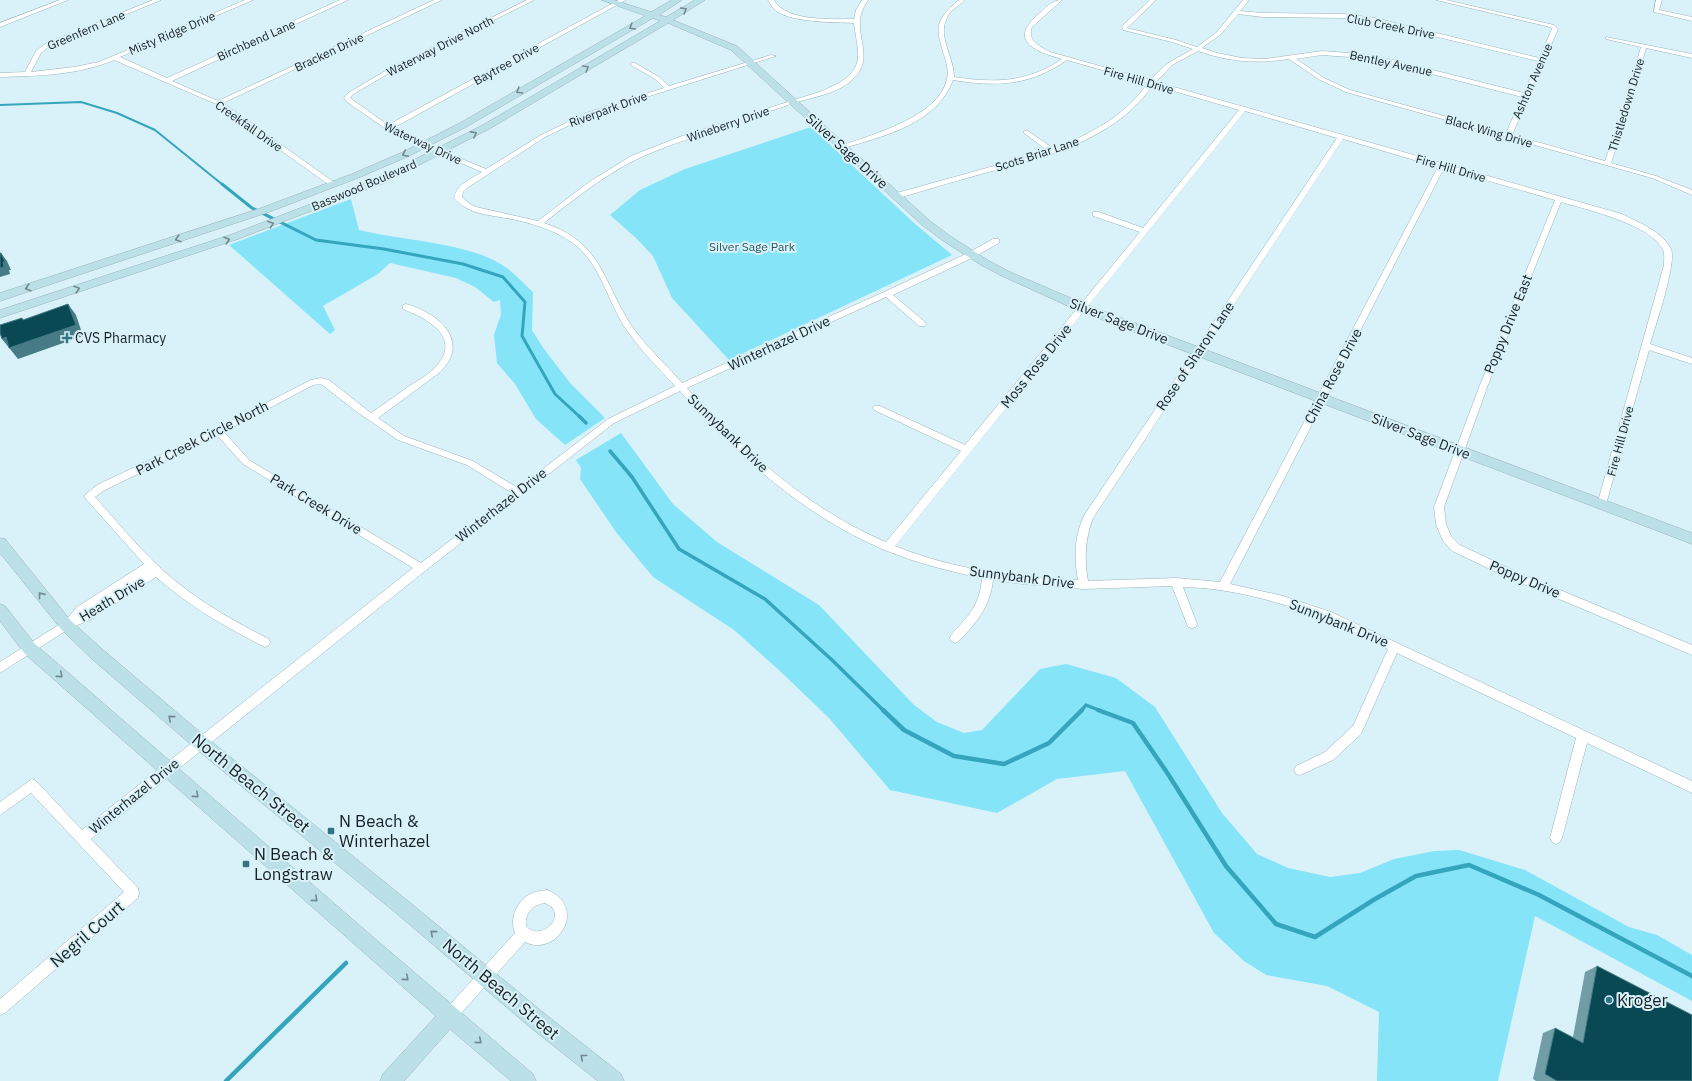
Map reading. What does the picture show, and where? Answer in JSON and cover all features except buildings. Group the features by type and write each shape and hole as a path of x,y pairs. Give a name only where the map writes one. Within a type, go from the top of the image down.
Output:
{"main road":[{"name":"Basswood Boulevard","path":"0,297 242,218 332,185 423,145 463,125 678,0"},
{"name":"Basswood Boulevard","path":"0,314 252,231 380,181 486,127 701,0"},
{"name":"Silver Sage Drive","path":"615,1 668,20 734,48 926,223 971,255 1006,274 1083,308 1692,539"},
{"path":"205,230 210,245"},
{"path":"0,307 53,289 108,261"},
{"name":"North Beach Street","path":"0,543 66,625 96,654 201,743 538,1021 614,1081"},
{"path":"0,610 30,649 526,1081"},
{"path":"390,1081 450,1016"}],"street":[{"path":"0,25 65,0"},
{"name":"Greenfern Lane","path":"27,74 38,52 47,45 158,0"},
{"name":"Misty Ridge Drive","path":"0,75 74,69 101,63 116,58 250,0"},
{"name":"Birchbend Lane","path":"166,81 345,0"},
{"name":"Bracken Drive","path":"218,103 439,0"},
{"name":"Waterway Drive North","path":"350,94 394,68 531,0"},
{"path":"771,0 775,8 792,16 857,21"},
{"name":"Wineberry Drive","path":"539,224 577,194 632,159 670,143 824,92 840,85 854,75 862,62 862,54 858,42 857,21 858,11 865,0"},
{"path":"842,148 885,132 914,119 927,110 942,95 948,87 951,66 940,32 944,18 962,0"},
{"name":"Fire Hill Drive","path":"1059,0 1027,30 1026,36 1033,46 1039,49 1151,83 1559,198 1633,222 1657,239 1667,249 1668,265 1602,505"},
{"name":"Bentley Avenue","path":"1153,0 1124,27 1125,29 1216,55 1242,60 1265,61 1330,53 1362,56 1392,62 1526,96"},
{"name":"Scots Briar Lane","path":"896,196 1054,152 1083,140 1109,125 1142,96 1151,83 1177,59 1198,49 1219,33 1246,0"},
{"name":"Ashton Avenue","path":"1440,0 1552,26 1555,29 1508,136"},
{"path":"1659,0 1656,11 1692,19"},
{"name":"Baytree Drive","path":"388,128 615,1"},
{"name":"Club Creek Drive","path":"1237,12 1263,15 1344,16 1375,20 1542,60"},
{"path":"1608,38 1692,56"},
{"name":"Thistledown Drive","path":"1607,164 1625,112 1644,46"},
{"name":"Riverpark Drive","path":"458,195 464,186 543,136 570,122 618,103 773,56"},
{"name":"Creekfall Drive","path":"116,58 218,103 332,185"},
{"path":"950,78 988,83 1016,82 1044,73 1067,58"},
{"name":"Black Wing Drive","path":"1291,58 1322,79 1348,92 1654,177 1690,191"},
{"path":"633,64 657,78 667,88"},
{"name":"Waterway Drive","path":"350,94 347,98 349,101 388,128 423,145 488,172"},
{"name":"Moss Rose Drive","path":"888,548 1243,109"},
{"path":"1026,132 1054,152"},
{"name":"Rose of Sharon Lane","path":"1084,585 1079,562 1081,534 1088,516 1341,137"},
{"name":"China Rose Drive","path":"1223,587 1442,166"},
{"name":"Sunnybank Drive","path":"458,195 461,202 474,209 532,221 549,227 581,246 589,254 618,308 638,340 705,414 765,470 786,487 844,526 888,548 915,558 950,567 1025,580 1084,585 1176,583 1204,584 1269,596 1301,605 1327,615 1395,646 1692,787"},
{"name":"Poppy Drive East","path":"1459,450 1559,198"},
{"path":"1096,214 1145,231"},
{"name":"Winterhazel Drive","path":"82,838 166,769 201,743 518,492 611,421 680,387 971,255 996,241"},
{"path":"887,294 922,324"},
{"path":"406,307 420,313 441,327 447,336 449,346 448,355 442,365 432,374 371,418 401,438 470,463 518,492"},
{"path":"1646,346 1692,360"},
{"name":"Park Creek Circle North","path":"154,568 89,496 100,488 316,382 326,382 371,418"},
{"path":"877,408 968,450"},
{"name":"Park Creek Drive","path":"218,431 246,462 421,568"},
{"name":"Poppy Drive","path":"1459,450 1439,507 1440,524 1447,538 1456,548 1513,575 1692,650"},
{"path":"154,568 189,597 219,618 265,642"},
{"name":"Heath Drive","path":"0,668 66,625 86,617 154,568"},
{"path":"955,638 976,615 986,594 988,574"},
{"path":"1176,583 1192,624"},
{"path":"1300,770 1329,756 1357,730 1395,646"},
{"path":"1556,838 1582,735"},
{"name":"Negril Court","path":"0,809 32,785 133,893 0,1008"},
{"path":"450,1016 484,976 523,934"}],"green space":[{"name":"Silver Sage Park","path":"811,127 913,222 952,255 729,360 672,298 653,256 636,238 610,215 640,190 685,169"},
{"path":"351,199 359,230 457,248 476,253 493,260 508,269 533,292 532,330 544,349 571,384 605,418 565,445 536,419 515,384 497,363 494,335 501,314 500,300 494,302 475,287 456,278 390,263 378,274 323,306 335,330 330,334 229,245"},
{"path":"621,433 673,504 717,542 819,605 914,705 937,722 964,733 982,730 1040,669 1066,664 1116,678 1155,707 1222,813 1257,854 1288,868 1330,877 1360,873 1394,859 1434,851 1459,850 1525,870 1629,927 1657,935 1692,955 1692,1001 1535,916 1498,1081 1377,1081 1379,1012 1327,986 1266,975 1244,961 1214,933 1125,771 1057,779 997,813 890,790 829,718 781,672 734,630 653,577 616,532 580,479 581,468 576,460"}],"waterway":[{"path":"0,105 81,102 117,113 155,130 223,185"},
{"path":"222,184 252,208 316,240 384,249 463,264 503,277 525,302 522,336 555,394 580,417"},
{"path":"580,417 586,423"},
{"path":"610,451 632,477 679,549 765,599 832,660 884,711"},
{"path":"1081,711 1086,705 1101,711"},
{"path":"883,710 904,730 954,756 1004,764 1049,743 1081,711"},
{"path":"1098,710 1133,723 1168,774 1226,866 1276,924 1315,937 1375,899 1416,876 1469,865 1539,895 1692,976"},
{"path":"226,1081 346,963"}],"place":[{"name":"CVS Pharmacy","path":"67,338"},
{"name":"N Beach & Winterhazel","path":"331,831"},
{"name":"N Beach & Longstraw","path":"246,864"},
{"name":"Kroger","path":"1609,1000"}]}
